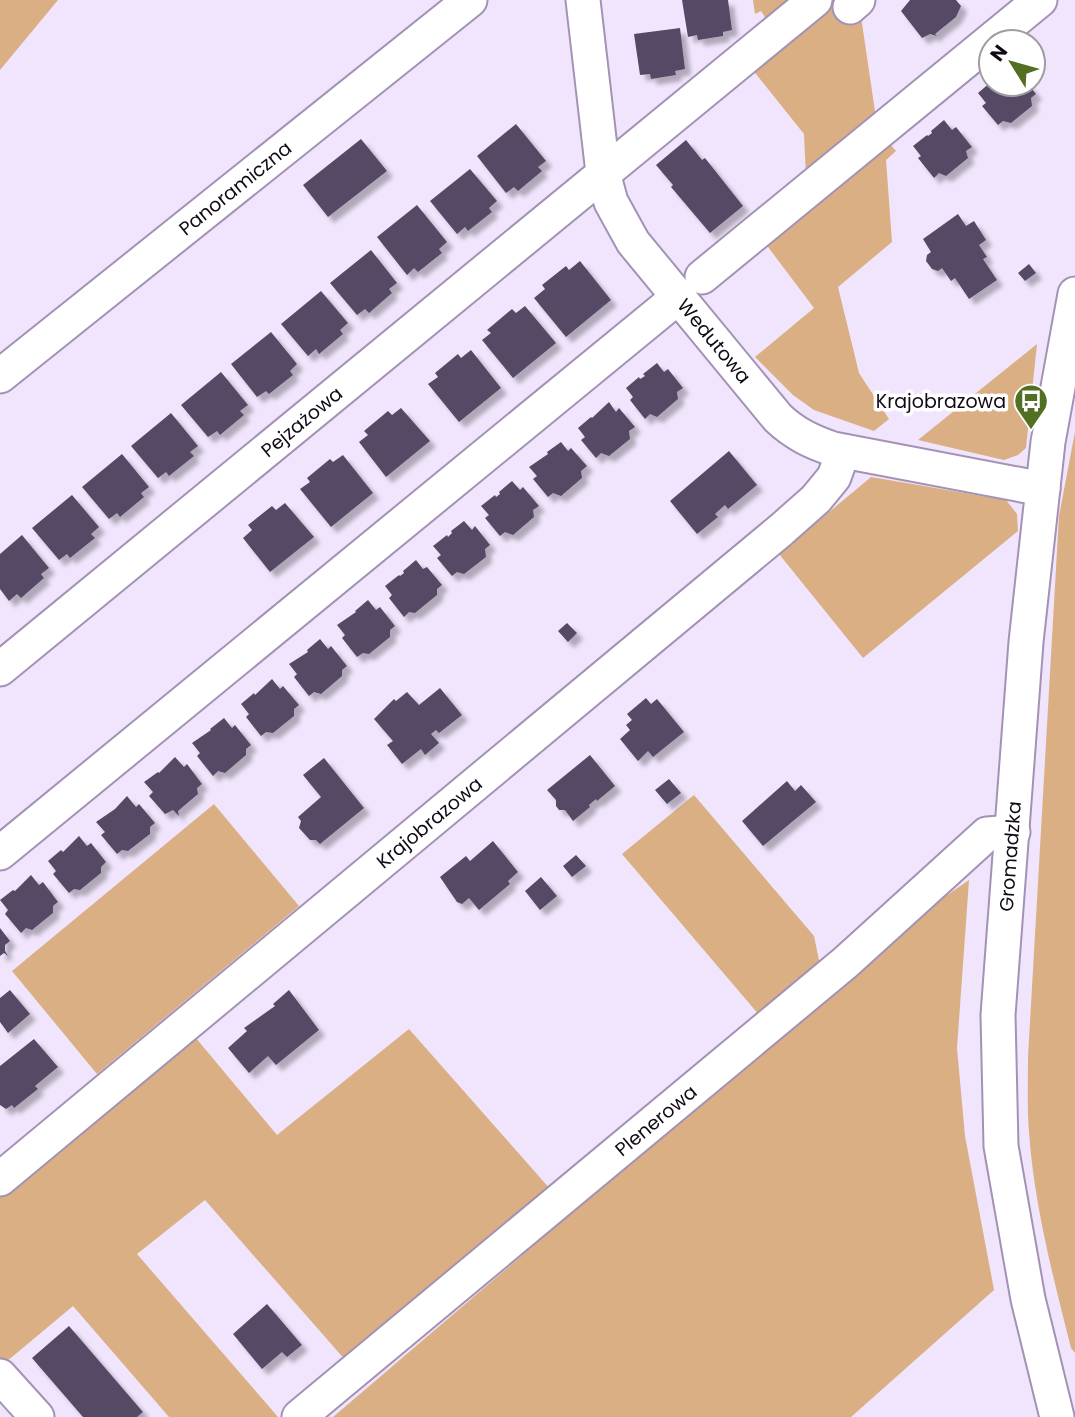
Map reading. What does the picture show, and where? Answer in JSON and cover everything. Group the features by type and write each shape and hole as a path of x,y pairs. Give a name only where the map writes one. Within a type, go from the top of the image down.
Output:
{"street":[{"name":"Panoramiczna","path":"0,376 470,0"},
{"name":"Wedutowa","path":"583,0 603,173 611,202 633,242 690,288 747,383 790,429 808,441 843,452 1043,489"},
{"name":"Pejzażowa","path":"0,668 815,0"},
{"path":"0,853 1040,0"},
{"name":"Gromadzka","path":"1057,1417 1028,1299 1000,1146 998,1016 1006,881 1013,832 1026,642 1048,442 1075,294"},
{"name":"Krajobrazowa","path":"0,1179 781,530 816,499 834,477 843,452"},
{"name":"Plenerowa","path":"299,1417 846,962 987,834 1013,832"},
{"path":"0,1376 37,1417"}],"shaded area":[{"path":"0,0 58,0 0,70"},
{"path":"753,0 796,0 768,22 761,11 755,14"},
{"path":"834,3 849,20 860,10 876,118 806,177 804,134 752,69"},
{"path":"888,142 896,151 886,160 892,242 838,287 859,373 889,419 874,431 814,410 793,395 755,357 814,308 765,243"},
{"path":"1037,344 1026,448 1018,455 1004,460 918,440"},
{"path":"1075,432 1075,1353 1071,1348 1064,1321 1040,1213 1028,1123 1028,1057 1059,516"},
{"path":"871,477 1006,500 1017,514 1018,531 863,658 779,554"},
{"path":"694,795 814,936 820,965 760,1016 622,854"},
{"path":"214,804 299,906 97,1074 12,971"},
{"path":"969,880 957,1048 965,1136 994,1290 851,1417 333,1417 930,907"},
{"path":"409,1029 551,1190 347,1362 205,1200 137,1254 278,1417 169,1417 73,1306 0,1367 0,1197 195,1037 277,1135"}],"building":[{"path":"682,0 728,0 732,30 723,32 723,36 698,40 697,35 688,37"},
{"path":"910,0 956,0 961,6 956,17 935,34 937,36 930,34 922,38 901,11"},
{"path":"680,28 685,69 675,71 676,75 651,79 650,74 640,75 634,34"},
{"path":"982,98 1031,98 1032,106 1011,123 1003,121 998,125 982,106 986,103"},
{"path":"944,120 952,130 956,127 972,147 966,151 968,158 946,176 939,173 934,178 918,158 921,156 913,146 932,133"},
{"path":"516,124 546,161 538,167 542,171 518,191 514,187 506,193 477,156"},
{"path":"361,139 387,171 328,217 303,185"},
{"path":"686,140 702,160 705,158 743,206 710,233 656,165"},
{"path":"470,169 497,201 489,208 492,212 468,231 465,227 457,234 430,201"},
{"path":"417,205 447,242 439,249 442,253 418,272 414,268 407,275 377,237"},
{"path":"958,214 966,226 974,221 986,240 979,245 987,257 983,259 997,280 969,299 955,278 951,281 942,268 938,271 932,269 926,261 931,252 923,239"},
{"path":"371,250 397,283 389,289 392,293 369,313 365,309 357,315 330,283"},
{"path":"580,261 611,300 566,337 534,298 545,289 542,285 566,266 569,270"},
{"path":"1029,264 1036,273 1025,281 1018,273"},
{"path":"321,291 348,323 340,330 343,334 319,354 316,349 308,356 281,324"},
{"path":"525,306 556,343 513,378 482,340 491,333 487,330 512,309 516,313"},
{"path":"271,332 297,364 290,371 293,375 269,394 266,391 257,397 231,364"},
{"path":"471,350 501,388 459,422 428,384 438,377 435,373 458,354 461,358"},
{"path":"657,363 664,372 668,369 683,388 677,392 678,399 657,417 650,414 645,419 630,400 633,397 626,388 639,377 640,379 645,376 643,374"},
{"path":"221,372 248,405 240,411 244,415 220,435 217,431 208,437 181,405"},
{"path":"609,402 616,412 619,408 635,427 629,431 630,439 609,456 601,453 596,458 581,440 585,437 578,428"},
{"path":"401,408 430,441 386,477 359,442 368,435 364,431 388,411 392,415"},
{"path":"171,413 198,446 190,452 194,456 169,476 166,472 158,478 131,446"},
{"path":"561,442 568,451 571,448 587,466 581,471 582,478 561,496 553,493 548,497 533,479 537,476 529,467"},
{"path":"729,451 757,485 728,509 725,505 715,514 718,517 697,534 670,501"},
{"path":"122,454 149,487 141,493 144,497 120,517 117,513 109,519 82,487"},
{"path":"343,455 373,493 331,527 300,489 310,482 307,478 330,459 333,462"},
{"path":"512,481 520,490 523,487 539,506 533,510 534,517 513,535 505,532 500,536 485,518 489,515 481,506 500,494"},
{"path":"72,495 99,527 91,534 95,538 70,558 67,554 59,560 32,528"},
{"path":"285,503 314,537 270,572 243,538 252,530 248,525 272,506 276,510"},
{"path":"464,521 472,530 475,526 490,545 485,549 486,557 464,574 457,572 452,576 437,558 441,555 433,546 447,535 448,537 451,531"},
{"path":"22,535 49,568 41,574 44,578 21,598 17,594 9,601 0,589 0,554"},
{"path":"416,560 423,569 427,567 442,585 437,589 437,595 415,613 409,612 404,617 389,598 392,595 385,586 404,573"},
{"path":"368,600 376,610 380,607 395,626 390,630 390,637 369,654 363,653 357,657 342,638 345,635 337,625"},
{"path":"567,623 577,633 568,642 558,631"},
{"path":"320,639 328,649 331,646 347,666 342,670 342,676 321,694 314,692 309,696 294,677 297,674 289,664 308,652"},
{"path":"272,679 280,689 283,686 299,705 294,709 294,716 273,733 266,732 261,736 246,717 249,714 241,704"},
{"path":"440,688 462,715 439,733 436,730 431,734 439,743 425,755 421,749 402,764 387,745 393,741 374,719 394,699 396,701 407,692 419,705"},
{"path":"646,698 651,704 657,699 684,732 653,757 648,751 638,761 620,739 630,730 626,725 632,720 627,714"},
{"path":"224,718 232,728 235,725 251,745 246,749 246,755 225,773 218,771 213,776 197,756 200,753 192,743"},
{"path":"590,755 615,786 597,801 596,799 573,821 565,810 559,810 556,800 547,790"},
{"path":"175,757 184,767 187,764 202,784 197,788 198,794 178,811 179,816 173,810 165,814 149,796 153,792 144,782 159,773"},
{"path":"324,758 364,808 320,844 316,840 310,840 299,828 301,821 298,817 321,797 303,775"},
{"path":"669,779 681,793 667,804 655,790"},
{"path":"787,781 795,791 801,785 816,802 763,846 742,821"},
{"path":"127,796 136,807 139,804 155,823 150,827 150,834 128,851 122,850 117,854 101,835 105,832 96,822 115,809"},
{"path":"79,836 87,846 91,843 106,862 101,867 101,873 80,890 74,889 69,893 53,874 56,871 48,861 61,850 63,852"},
{"path":"493,841 518,872 508,881 510,884 479,910 469,898 462,904 457,902 440,877 466,856 470,861"},
{"path":"576,855 586,866 572,877 563,866"},
{"path":"31,875 39,885 43,882 58,902 53,906 53,913 32,930 26,928 21,933 5,914 8,910 0,900 15,891"},
{"path":"541,877 557,896 540,910 525,891"},
{"path":"0,928 10,941 5,945 8,956 4,953 0,956"},
{"path":"10,990 30,1014 8,1033 0,1022 0,998"},
{"path":"289,990 319,1030 276,1065 268,1056 249,1073 228,1048 247,1031 244,1028 275,1006 273,1004"},
{"path":"34,1039 58,1067 35,1086 38,1089 14,1108 12,1105 6,1109 0,1105 0,1066"},
{"path":"267,1304 302,1345 287,1357 282,1352 262,1369 233,1334"},
{"path":"69,1326 143,1412 137,1417 83,1417 32,1358"}],"place":[{"name":"Krajobrazowa","path":"1031,431"}]}
